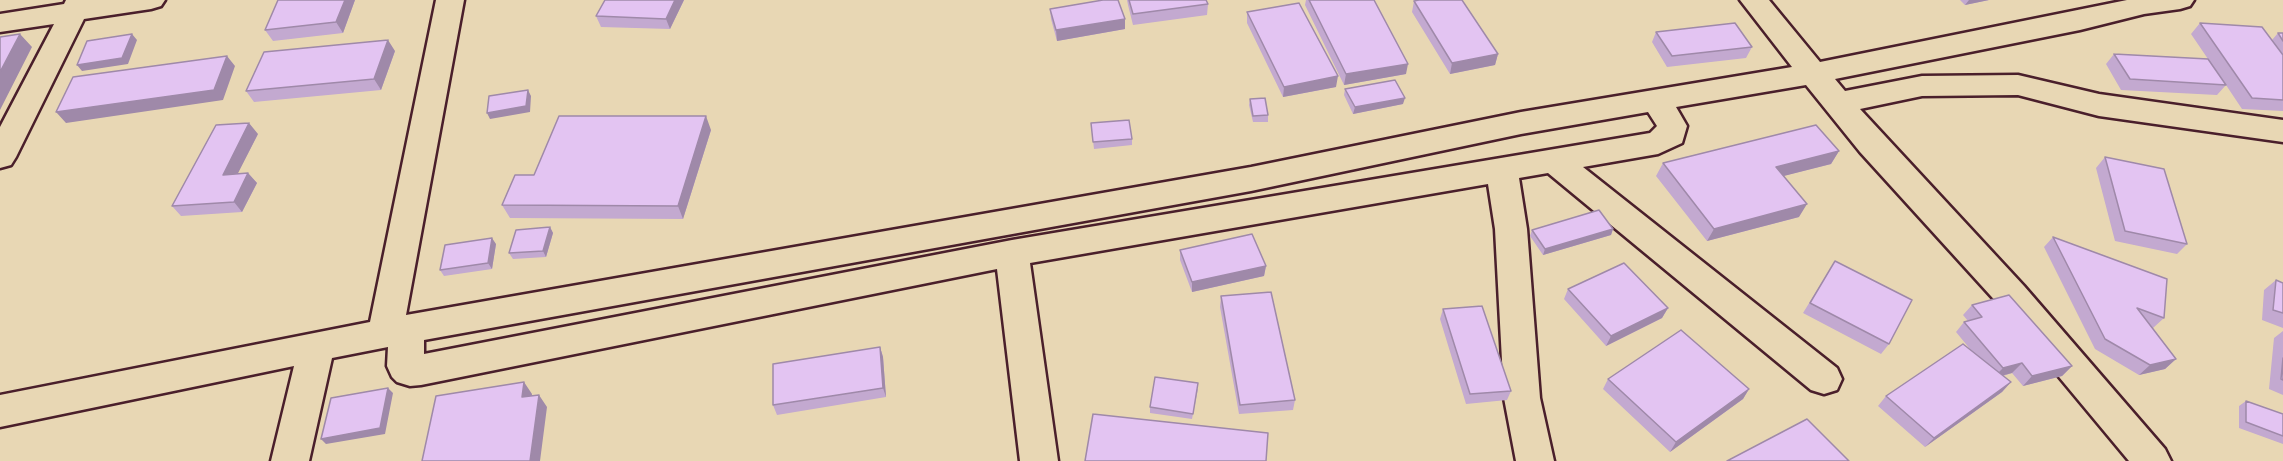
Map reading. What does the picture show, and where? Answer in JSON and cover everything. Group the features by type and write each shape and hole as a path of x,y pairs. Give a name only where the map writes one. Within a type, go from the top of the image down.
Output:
{"street":[{"path":"0,23 78,5 151,0"},
{"path":"450,0 396,332 405,366 410,371 1012,253 1658,143 1671,135 1672,126 1655,99"},
{"path":"1754,0 1871,144 2012,296 2152,461"},
{"path":"0,411 396,332 1251,179 1521,123 1815,73 2080,21 2142,2 2180,0"},
{"path":"0,157 78,5"},
{"path":"1838,103 1922,86 2018,85 2099,105 2283,131"},
{"path":"1555,162 1824,379"},
{"path":"1502,171 1511,229 1522,398 1535,461"},
{"path":"1012,253 1039,461"},
{"path":"290,461 317,347"}],"building":[{"path":"278,0 345,0 336,22 265,30"},
{"path":"605,0 675,0 666,19 596,16"},
{"path":"1103,0 1118,0 1125,19 1056,30 1050,9"},
{"path":"1129,0 1206,0 1208,4 1133,14"},
{"path":"1309,0 1374,0 1408,64 1346,74"},
{"path":"1462,0 1498,54 1452,63 1414,1"},
{"path":"1299,3 1338,76 1284,87 1247,12"},
{"path":"1735,23 1752,47 1672,56 1656,32"},
{"path":"2200,23 2262,27 2283,55 2283,100 2252,98"},
{"path":"20,34 0,72 0,37"},
{"path":"132,34 122,58 77,65 87,41"},
{"path":"388,40 374,79 246,91 264,52"},
{"path":"2114,54 2208,59 2226,85 2130,79"},
{"path":"227,56 214,90 56,112 73,77"},
{"path":"1395,80 1405,98 1355,107 1345,89"},
{"path":"528,90 526,106 487,113 489,96"},
{"path":"1265,98 1268,115 1253,116 1250,99"},
{"path":"559,116 706,116 678,206 502,205 515,175 534,175"},
{"path":"1129,120 1132,139 1093,142 1091,123"},
{"path":"249,123 223,175 248,173 234,202 172,206 216,125"},
{"path":"1816,125 1839,151 1776,167 1807,204 1714,229 1663,163"},
{"path":"2105,157 2164,169 2187,244 2125,231"},
{"path":"1599,210 1613,229 1545,249 1532,230"},
{"path":"550,227 543,251 509,253 516,230"},
{"path":"1252,234 1266,266 1192,282 1180,250"},
{"path":"2053,237 2167,279 2164,318 2137,308 2176,359 2150,365 2105,339"},
{"path":"492,238 488,263 440,270 445,245"},
{"path":"1835,261 1912,300 1889,344 1810,303"},
{"path":"1624,263 1668,308 1611,336 1568,289"},
{"path":"2276,280 2283,283 2283,313 2273,310"},
{"path":"1271,292 1295,400 1240,405 1221,296"},
{"path":"2009,295 2072,366 2032,376 2022,363 2003,368 1964,322 1982,317 1972,305"},
{"path":"1482,306 1511,391 1470,394 1443,309"},
{"path":"1681,330 1749,389 1676,442 1608,379"},
{"path":"1963,344 2011,382 1934,438 1886,396"},
{"path":"880,347 883,388 773,405 773,364"},
{"path":"1155,377 1198,383 1193,414 1150,407"},
{"path":"524,382 522,397 539,395 530,461 422,461 436,396"},
{"path":"388,388 380,428 321,439 331,398"},
{"path":"2246,401 2283,414 2283,436 2246,422"},
{"path":"1093,414 1268,433 1266,461 1085,461"},
{"path":"1807,419 1849,461 1727,461"}]}
